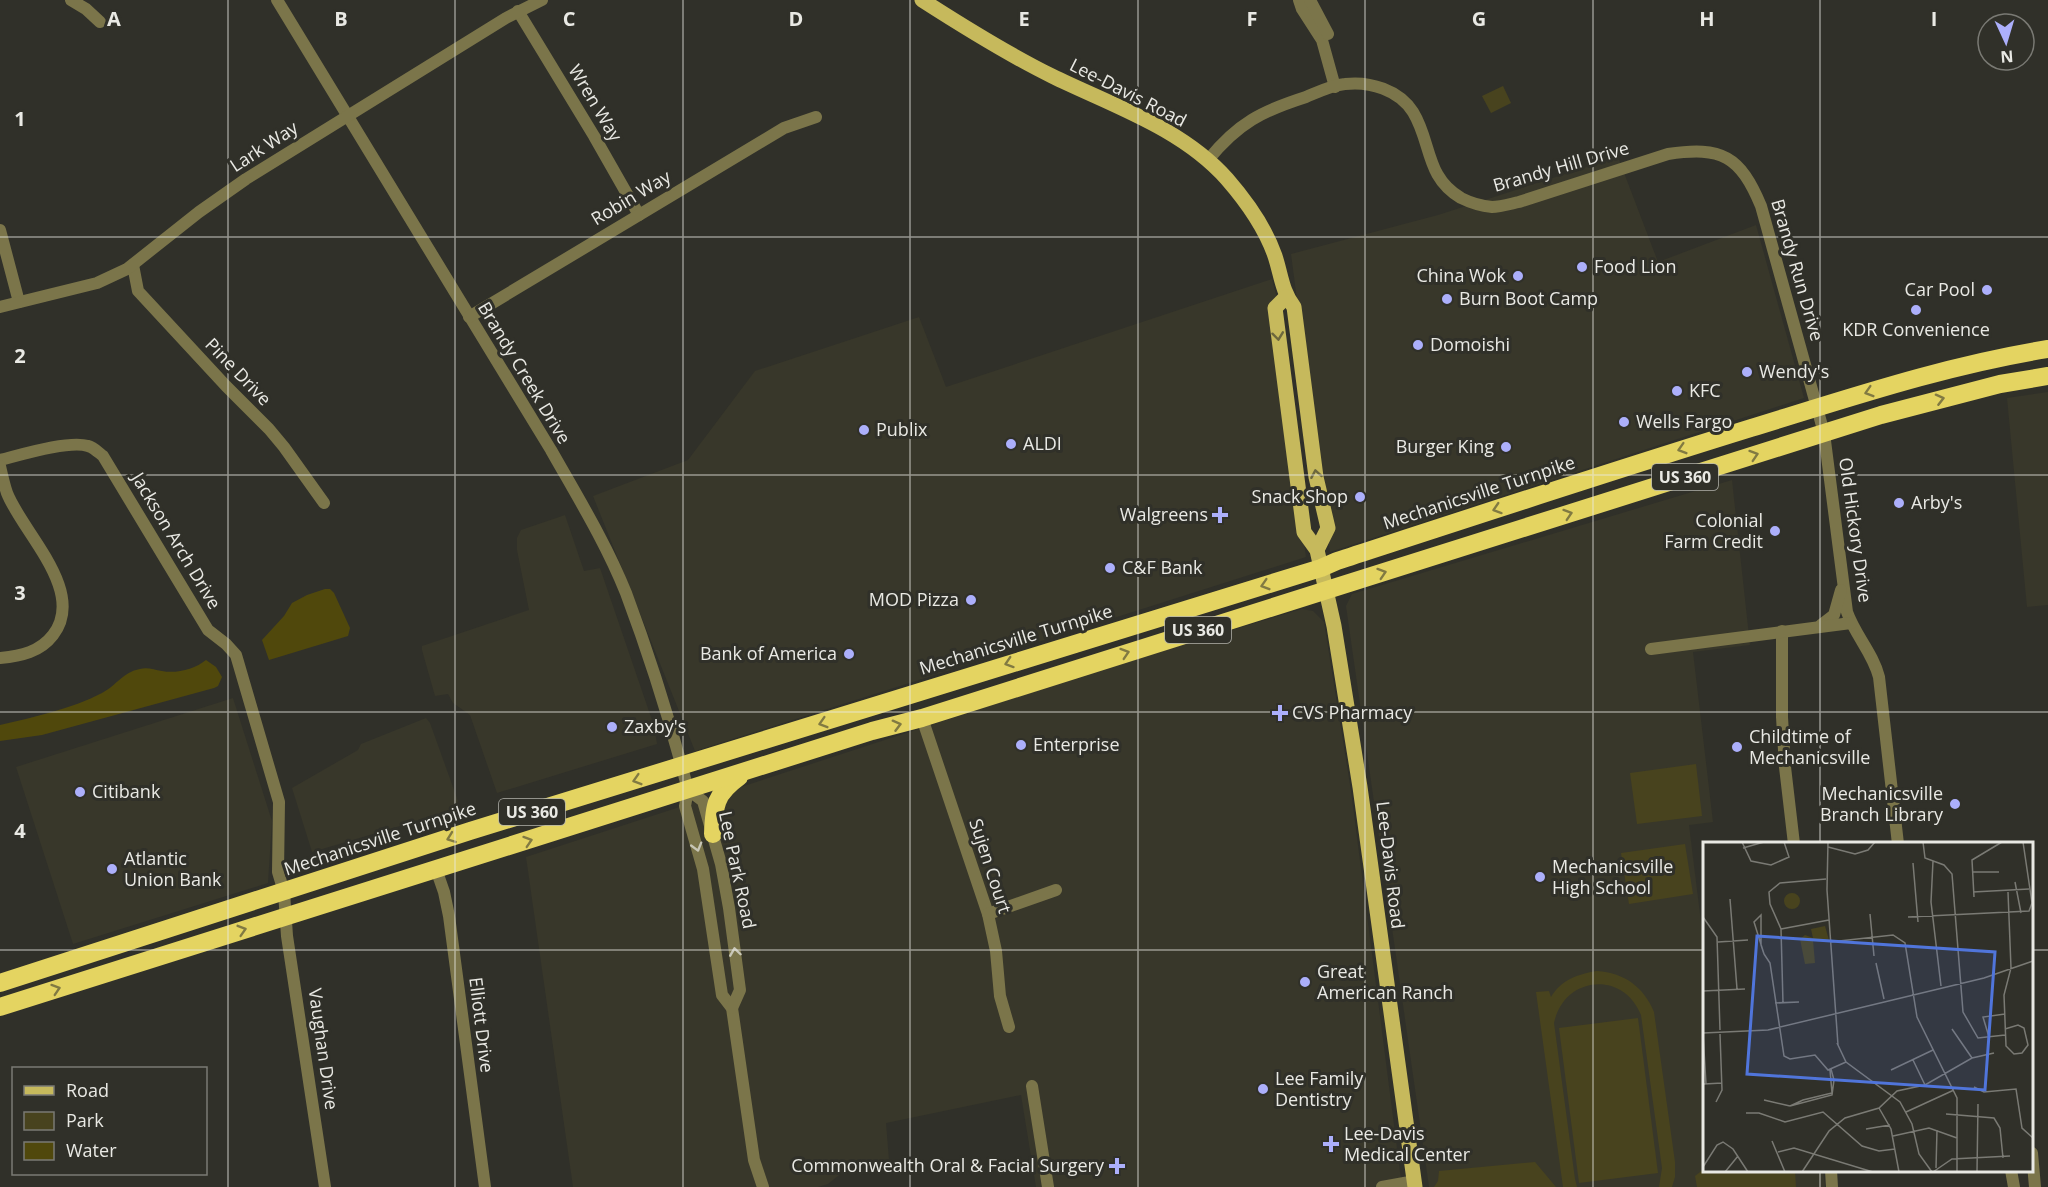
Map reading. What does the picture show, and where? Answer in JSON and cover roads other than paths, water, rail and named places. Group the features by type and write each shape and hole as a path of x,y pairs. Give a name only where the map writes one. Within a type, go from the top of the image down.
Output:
{"highway":[{"name":"Mechanicsville Turnpike","path":"0,983 479,828 1321,568 1640,462 1943,371 2048,349"},
{"name":"US 360","path":"0,1007 1824,433 1940,398 2048,376"},
{"path":"712,834 714,809 718,799 729,785 750,770"}],"main road":[{"name":"Lee-Davis Road","path":"922,0 1009,54 1174,136 1208,160 1243,198 1261,226 1275,256 1286,297 1294,306 1316,477 1328,528 1317,550"},
{"name":"Lee-Davis Road","path":"1286,297 1275,308 1304,532 1317,550 1334,626 1360,788 1415,1184"},
{"path":"1284,380 1294,387 1311,437"}],"street":[{"path":"70,0 100,22"},
{"name":"Brandy Creek Drive","path":"277,0 589,517 625,592 688,790"},
{"name":"Lark Way","path":"0,307 97,283 133,265 199,212 246,179 518,11 542,0"},
{"path":"1299,0 1302,9 1322,40 1339,85"},
{"path":"1310,0 1326,30 1339,85"},
{"name":"Wren Way","path":"518,11 639,215"},
{"name":"Brandy Hill Drive","path":"1208,160 1228,137 1258,114 1339,85 1378,86 1396,94 1413,112 1432,166 1441,181 1453,193 1477,205 1494,207 1519,202 1668,154 1691,150 1722,155"},
{"name":"Robin Way","path":"469,317 784,128 816,117"},
{"name":"Brandy Run Drive","path":"1722,155 1744,172 1761,206 1818,407"},
{"path":"0,230 19,302"},
{"name":"Pine Drive","path":"133,265 138,291 225,386 269,429 324,503"},
{"name":"Old Hickory Drive","path":"1651,649 1851,623 1847,612 1824,433 1818,407"},
{"name":"Jackson Arch Drive","path":"0,460 66,446 91,446 103,456 208,630 236,654 279,802 277,856 286,916"},
{"path":"0,466 7,494 56,576 62,599 61,620 58,629 48,641 36,650 20,656 0,658"},
{"path":"1819,627 1834,615 1843,580"},
{"path":"1851,623 1866,646 1879,677 1898,842"},
{"path":"1782,631 1783,738 1794,842"},
{"name":"Sujen Court","path":"922,718 988,914 996,951 1000,996 1009,1027"},
{"name":"Lee Park Road","path":"732,1008 740,990 721,864 703,801 688,790 685,806 703,869 722,995 732,1008 754,1160 763,1187"},
{"name":"Elliott Drive","path":"436,869 449,916 485,1187"},
{"path":"988,914 1056,890"},
{"name":"Vaughan Drive","path":"286,916 325,1187"},
{"path":"1032,1086 1048,1187"},
{"path":"2033,1170 2035,1187"},
{"path":"1830,1172 1832,1187"},
{"path":"2011,1172 2013,1187"},
{"path":"1382,1187 1415,1184"}],"water":[{"path":"330,589 334,593 350,628 348,636 269,660 262,640 284,616 292,603"},
{"path":"206,660 216,667 222,677 218,686 214,688 42,735 0,741 0,725 78,704 107,690 134,671 146,668 167,672 179,671"}],"place":[{"name":"Food Lion","path":"1582,267"},
{"name":"China Wok","path":"1518,276"},
{"name":"Car Pool","path":"1987,290"},
{"name":"Burn Boot Camp","path":"1447,299"},
{"name":"KDR Convenience","path":"1916,310"},
{"name":"Domoishi","path":"1418,345"},
{"name":"Wendy's","path":"1747,372"},
{"name":"KFC","path":"1677,391"},
{"name":"Wells Fargo","path":"1624,422"},
{"name":"Publix","path":"864,430"},
{"name":"ALDI","path":"1011,444"},
{"name":"Burger King","path":"1506,447"},
{"name":"Snack Shop","path":"1360,497"},
{"name":"Arby's","path":"1899,503"},
{"name":"Walgreens","path":"1220,515"},
{"name":"Colonial Farm Credit","path":"1775,531"},
{"name":"C&F Bank","path":"1110,568"},
{"name":"MOD Pizza","path":"971,600"},
{"name":"Bank of America","path":"849,654"},
{"name":"CVS Pharmacy","path":"1280,713"},
{"name":"Zaxby's","path":"612,727"},
{"name":"Enterprise","path":"1021,745"},
{"name":"Childtime of Mechanicsville","path":"1737,747"},
{"name":"Citibank","path":"80,792"},
{"name":"Mechanicsville Branch Library","path":"1955,804"},
{"name":"Atlantic Union Bank","path":"112,869"},
{"name":"Mechanicsville High School","path":"1540,877"},
{"name":"Great American Ranch","path":"1305,982"},
{"name":"Lee Family Dentistry","path":"1263,1089"},
{"name":"Lee-Davis Medical Center","path":"1331,1144"},
{"name":"Commonwealth Oral & Facial Surgery","path":"1117,1166"}]}
